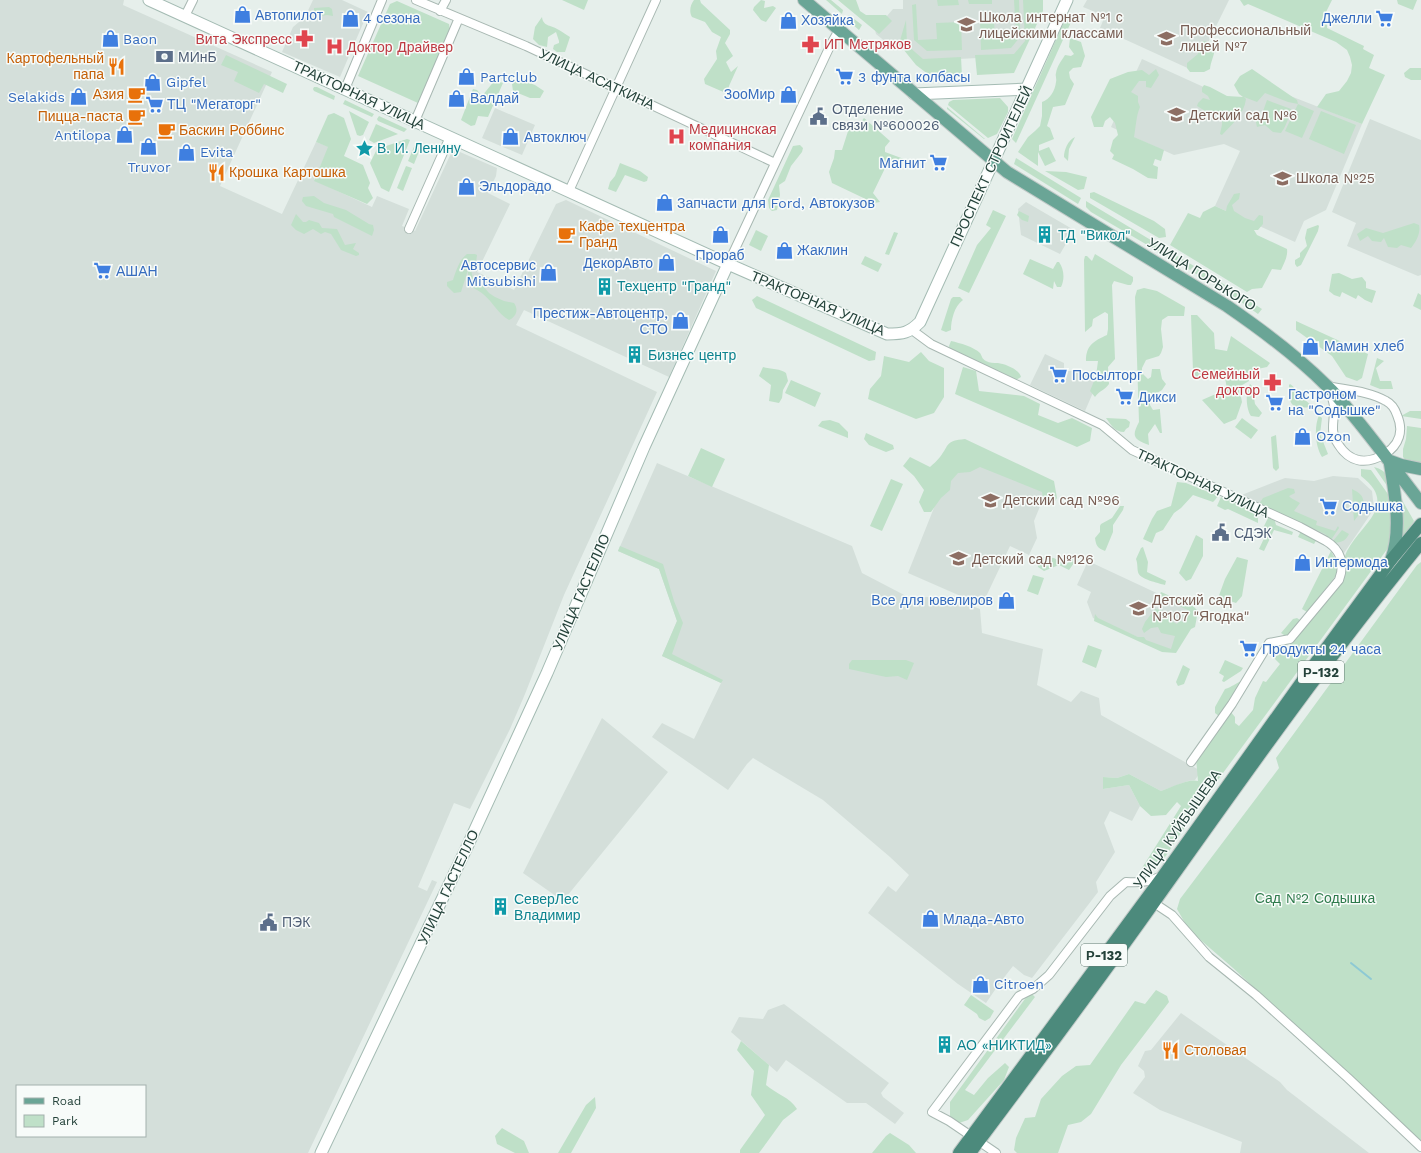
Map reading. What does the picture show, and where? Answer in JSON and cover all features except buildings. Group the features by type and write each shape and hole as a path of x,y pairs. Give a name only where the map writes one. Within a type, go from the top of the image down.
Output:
{"highway":[{"name":"УЛИЦА КУЙБЫШЕВА","path":"970,1153 975,1138 1299,685 1391,560 1421,524"},
{"name":"УЛИЦА КУЙБЫШЕВА","path":"959,1153 975,1138 1154,903 1303,697 1416,553 1421,543"}],"main road":[{"name":"ТРАКТОРНАЯ УЛИЦА","path":"149,0 728,264 887,334 901,334 912,330"},
{"name":"УЛИЦА ГОРЬКОГО","path":"804,0 1007,172 1227,306 1254,324 1294,356 1327,386 1387,457 1421,503"},
{"name":"ПРОСПЕКТ СТРОИТЕЛЕЙ","path":"912,330 920,322 1067,0"},
{"path":"914,94 1027,89"},
{"name":"УЛИЦА ГАСТЕЛЛО","path":"321,1153 481,818 547,673 644,447 728,264"},
{"path":"1387,457 1401,466 1421,469"},
{"path":"1387,457 1395,493 1395,550 1391,560"}],"street":[{"path":"185,16 192,0"},
{"path":"345,89 382,0"},
{"name":"УЛИЦА АСАТКИНА","path":"416,0 526,46 775,163"},
{"path":"440,11 446,0"},
{"path":"568,191 656,0"},
{"path":"416,121 459,18"},
{"name":"УЛИЦА ГАСТЕЛЛО","path":"728,264 831,44 839,30"},
{"path":"409,229 450,137"},
{"name":"ТРАКТОРНАЯ УЛИЦА","path":"912,330 931,344 1102,425 1132,450 1300,527 1326,541 1339,554 1342,571 1339,580 1290,639 1269,643 1232,704 1191,762"},
{"path":"1327,386 1363,392 1390,403 1395,409 1400,424 1399,439 1387,457 1360,461 1345,454 1337,444 1333,434 1334,407 1327,386"},
{"path":"996,1153 975,1138 932,1112 1019,996 1037,986 1049,975 1110,896 1126,882 1140,883 1151,881 1163,876"},
{"path":"1154,903 1172,915 1209,957 1256,995 1348,1078 1421,1147"}],"shaded area":[{"path":"0,0 124,0 123,5 272,72 220,186 282,214 316,142 329,147 314,180 372,207 377,196 409,209 402,226 415,231 453,149 497,168 496,176 488,193 510,204 477,272 514,290 556,204 566,200 716,271 669,377 524,310 516,325 657,392 564,595 510,729 470,809 454,803 418,887 427,891 432,880 437,882 308,1153 0,1153"},
{"path":"313,0 342,0 368,12 340,77 282,52 293,27 305,17"},
{"name":"Школа интернат №1 с лицейскими классами","path":"903,0 1026,0 1028,41 1015,56 921,61 906,49 892,47 876,34 875,30 893,9 903,9"},
{"name":"Профессиональный лицей №7","path":"1087,0 1229,0 1194,71 1100,28 1105,16 1083,7"},
{"name":"Школа №25","path":"1142,59 1241,104 1252,81 1362,124 1326,210 1304,221 1295,242 1215,206 1240,151 1224,144 1174,155 1111,127"},
{"path":"495,108 535,125 522,155 482,138"},
{"path":"1370,119 1421,140 1421,275 1418,276 1347,246 1356,223 1332,212"},
{"path":"1026,202 1074,230 1060,254 1021,235 1018,209"},
{"path":"1045,354 1064,363 1064,371 1078,371 1098,381 1085,411 1030,385"},
{"path":"957,450 1048,487 1034,521 1037,538 1029,555 1010,546 983,603 972,601 908,573"},
{"path":"657,463 852,546 862,573 910,598 945,596 980,609 982,633 1043,649 1037,685 1071,702 1081,691 1099,698 1101,715 1201,771 1195,780 1188,781 1161,791 1129,774 1117,778 1103,777 1103,789 1129,785 1140,806 1132,821 1110,811 1104,823 1115,852 1096,882 1098,892 1032,978 1024,975 1013,966 986,1003 958,984 868,913 888,886 896,892 909,875 823,800 753,758 728,790 652,737 662,723 694,739 721,683 662,656 677,621 659,569 618,551"},
{"path":"1333,476 1358,478 1372,491 1374,509 1344,553 1333,543 1239,496 1285,478 1314,481"},
{"name":"Детский сад №107 \"Ягодка\"","path":"1088,561 1193,610 1173,652 1093,618 1087,602 1091,592 1077,585"},
{"path":"602,718 668,772 563,901 523,873"},
{"path":"784,1004 889,1083 881,1093 883,1097 904,1113 895,1124 866,1103 847,1103 786,1060 777,1072 731,1032 739,1017 763,1019 768,1010"},
{"path":"1181,1013 1280,1082 1287,1090 1369,1153 1240,1153 1242,1142 1160,1110 1133,1093 1145,1077 1144,1071 1138,1066 1145,1051 1151,1050"}],"green space":[{"path":"562,0 588,0 584,10"},
{"path":"694,0 700,0 701,3 730,30 730,34 725,43 733,56 726,62 731,72 738,66 729,86 728,94 705,84 704,79 717,59 716,51 721,37 712,32 705,22 692,17 690,8"},
{"path":"761,0 765,1 764,8 773,6 776,8 766,22 761,20 753,10"},
{"path":"826,0 831,0 843,10 842,14"},
{"path":"838,0 856,0 860,11 866,15 886,15 892,21 879,34"},
{"path":"937,0 958,0 959,5 938,6"},
{"path":"968,0 992,0 992,4 969,4"},
{"path":"1014,0 1019,0 1020,37 1011,48 981,50 980,21 994,21 995,37 1016,36"},
{"path":"1023,0 1043,0 1043,11 1014,73 977,75 975,55 1014,54 1025,41"},
{"path":"1240,0 1332,0 1322,20 1327,23 1327,28 1364,46 1363,49 1374,55 1369,68 1385,75 1362,124 1317,107 1326,94 1339,91 1347,81 1351,73 1352,65 1347,50 1336,42 1248,4 1244,6"},
{"path":"1397,0 1417,0 1413,10 1398,4"},
{"path":"397,1 449,24 450,31 418,103 358,76 390,4"},
{"path":"916,4 918,40 937,39 936,23 961,22 962,50 927,51 914,40 912,5"},
{"path":"329,7 332,9 333,16 320,16 314,12 314,8"},
{"path":"849,15 862,25 859,30 846,19"},
{"path":"542,17 544,23 556,28 570,37 565,52 557,52 553,49 554,45 559,43 556,32 548,37 547,47 539,45 533,39 535,27"},
{"path":"906,20 907,45 923,59 961,57 962,76 933,78 916,65 899,44"},
{"path":"1068,20 1072,20 1016,143 1012,139 1063,24"},
{"path":"1070,38 1081,42 1085,56 1081,67 1073,68 1069,72 1070,78 1074,84 1065,105 1053,107 1047,126 1050,128 1054,139 1039,145 1039,151 1049,147 1056,161 1045,166 1038,152 1038,166 1018,152 1028,137 1040,126 1042,102 1050,97 1053,91 1057,70 1060,63 1065,55 1071,56 1074,54 1069,47"},
{"path":"1203,41 1213,45 1214,48 1210,69 1204,72 1190,72 1187,68 1187,63 1198,54 1199,47"},
{"path":"226,55 287,84 283,93 264,84 259,93 234,81 238,72 221,65"},
{"path":"1410,68 1421,68 1421,80 1411,80 1405,77 1404,73"},
{"path":"1156,69 1159,75 1151,88 1146,87 1146,81 1139,81 1131,92 1138,96 1140,107 1134,137 1164,150 1161,161 1155,159 1153,165 1158,167 1157,179 1148,178 1112,159 1114,155 1110,151 1113,140 1118,135 1115,123 1110,117 1105,121 1103,127 1094,127 1091,117 1110,79 1128,72 1142,70 1149,75"},
{"path":"1252,69 1297,100 1298,104 1288,102 1265,93 1257,102 1244,97 1246,99 1243,110 1222,135 1220,134 1222,120 1219,115 1216,112 1207,112 1197,106 1203,98 1210,100 1208,96 1202,92 1202,88 1204,85 1227,96 1243,97 1239,94 1234,85 1240,76"},
{"path":"518,79 535,85 544,91 540,98 530,98 513,91 512,84"},
{"path":"495,80 503,83 488,117 478,116 475,125 471,126 461,120 473,89 477,90 482,96"},
{"path":"314,87 335,96 334,100 314,91"},
{"path":"1000,98 1008,107 1008,112 997,134 988,138 948,105 949,102 953,100"},
{"path":"345,100 374,114 372,117 343,104"},
{"path":"1267,100 1291,109 1281,133 1273,132 1265,125 1257,127 1255,118 1256,116 1262,122 1265,119 1261,117"},
{"path":"1298,104 1314,111 1302,138 1285,131"},
{"path":"947,107 985,139 947,109"},
{"path":"349,111 369,122 363,135 357,135"},
{"path":"1321,111 1356,125 1344,154 1309,139"},
{"path":"334,113 344,118 351,139 344,156 363,165 370,183 368,188 373,198 367,204 314,181 328,147 316,142 328,115"},
{"path":"379,116 407,129 404,132 378,121 377,119"},
{"path":"864,118 890,141 885,147 885,152 904,159 902,165 889,160 873,193 880,202 874,203 832,183 829,172 835,150 842,150 849,128 861,122"},
{"path":"376,124 398,134 374,143 369,140"},
{"path":"1075,137 1069,149 1068,161 1064,157 1065,151 1068,143"},
{"path":"407,139 410,140 389,192 381,188 370,163 377,149"},
{"path":"416,142 422,144 414,164 408,161"},
{"path":"800,145 803,148 802,152 791,166 785,181 779,185 780,195 777,210 772,211 769,208 768,200 793,146"},
{"path":"1016,158 1081,198 1078,204 1014,164"},
{"path":"620,163 640,171 648,177 647,181 644,182 625,175 616,192 608,189"},
{"path":"406,166 412,168 403,191 397,188"},
{"path":"1045,171 1066,172 1087,177 1084,189 1078,190"},
{"path":"1094,192 1154,221 1165,229 1166,237 1159,238 1090,198 1090,193"},
{"path":"1240,193 1239,199 1232,205 1234,211 1245,218 1254,221 1259,215 1263,216 1263,224 1258,230 1254,230 1257,235 1287,249 1286,257 1281,270 1272,269 1262,288 1252,289 1247,292 1170,245 1188,213 1200,218 1203,212 1215,206 1226,211 1227,206 1234,194"},
{"path":"314,196 324,203 346,210 373,225 374,230 372,236 334,217 333,214 306,206 302,201 303,197"},
{"path":"1086,201 1194,266 1190,270 1091,212 1086,207"},
{"path":"993,210 1006,216 969,293 958,288 977,245 991,228 986,225"},
{"path":"1019,211 1029,216 1028,222 1022,220 1017,215"},
{"path":"296,214 303,222 309,220 319,223 322,228 337,229 345,245 356,243 353,249 359,253 359,255 356,256 341,250 331,234 325,232 321,234 313,229 304,234 296,230 291,225"},
{"path":"1414,223 1419,225 1419,234 1411,248 1401,245 1397,248 1388,247 1384,238 1381,242 1372,241 1368,236 1360,241 1357,234 1366,228 1383,233"},
{"path":"1318,225 1318,231 1301,265 1297,267 1295,260 1300,257 1300,253 1307,246 1305,238 1307,229"},
{"path":"756,230 768,236 761,251 749,245"},
{"path":"894,232 898,233 889,255 885,254"},
{"path":"467,254 477,255 476,263 471,270 474,283 483,286 495,297 514,303 516,306 516,311 515,315 511,319 509,320 505,317 487,297 468,283 468,270 461,292 454,293 447,286 447,282 453,280 460,262"},
{"path":"1095,254 1133,277 1133,281 1131,285 1128,285 1114,281 1112,285 1115,359 1108,367 1109,384 1095,397 1090,391 1096,376 1098,361 1086,361 1086,356 1089,347 1092,344 1098,339 1107,335 1108,314 1105,312 1093,319 1092,326 1085,332 1084,260 1085,256 1087,256 1092,261"},
{"path":"865,256 882,264 878,272 861,264"},
{"path":"1030,259 1053,269 1057,262 1059,262 1063,274 1061,287 1057,287 1054,281 1053,289 1023,274"},
{"path":"1197,267 1262,309 1258,314 1227,292 1193,272"},
{"path":"1339,273 1352,279 1362,277 1366,282 1366,288 1376,291 1372,303 1358,295 1356,299 1342,292 1340,297 1329,291 1332,274"},
{"path":"1144,288 1157,291 1185,307 1184,316 1168,316 1162,320 1161,329 1163,347 1161,353 1159,356 1146,360 1142,368 1142,373 1148,379 1151,377 1152,369 1160,369 1162,379 1166,384 1162,390 1150,397 1150,405 1153,410 1160,409 1162,433 1160,433 1155,424 1148,434 1149,445 1135,437 1135,431 1139,422 1135,297 1137,290"},
{"path":"1418,293 1421,295 1421,310 1413,306"},
{"path":"757,296 876,352 875,360 869,361 756,308 752,300"},
{"path":"953,297 960,297 963,300 955,310 952,318 951,330 946,332 941,330"},
{"path":"1191,315 1197,315 1214,333 1215,349 1227,351 1231,336 1270,363 1267,367 1248,371 1249,381 1239,387 1242,402 1236,419 1224,424 1202,400 1227,389 1224,372 1196,377 1193,371"},
{"path":"1296,321 1368,354 1362,378 1357,381 1346,377 1332,356 1296,330"},
{"path":"951,341 974,349 980,353 987,362 998,363 1011,367 1020,374 1021,377 1016,380 950,350 949,346"},
{"path":"921,352 929,361 944,368 944,397 934,413 916,419 868,399 870,389 881,376 884,356 909,362"},
{"path":"1377,358 1384,361 1376,368 1380,381 1391,381 1393,389 1380,389 1370,385"},
{"path":"763,367 786,373 788,381 783,390 782,398 779,403 769,401 771,385 759,376"},
{"path":"963,367 976,371 979,391 1024,396 1040,404 1038,415 1058,423 1072,418 1092,428 1090,441 1077,447 955,394"},
{"path":"791,380 821,393 815,407 785,393"},
{"path":"1250,384 1252,386 1255,404 1262,413 1259,417 1251,416 1249,413 1247,391"},
{"path":"1290,384 1311,406 1301,408 1294,406 1291,403 1289,397"},
{"path":"1410,411 1421,411 1421,419 1401,416"},
{"path":"1319,415 1322,418 1320,434 1328,454 1322,457 1316,436 1316,425"},
{"path":"1106,418 1126,419 1130,422 1129,427 1124,432 1118,431"},
{"path":"1242,418 1258,430 1251,439 1235,427"},
{"path":"830,420 839,423 848,432 848,438 818,426 822,421"},
{"path":"1407,426 1421,428 1421,464 1407,462 1403,457"},
{"path":"866,433 893,445 894,449 886,452 869,445 864,439"},
{"path":"1276,435 1279,468 1276,471 1273,468 1271,437"},
{"path":"965,439 1054,481 1057,498 1052,506 1044,505 1042,492 980,467 970,472 958,473 951,481 950,490 941,498 931,512 924,512 919,502 924,490 914,476 903,466 910,457 930,467 951,442"},
{"path":"701,448 725,459 712,487 688,476"},
{"path":"1374,467 1385,473 1389,481 1390,490"},
{"path":"1361,469 1371,470 1390,497 1391,540 1388,548 1201,803 1161,863 1154,867 1142,868 1181,806 1177,802 1166,815 1151,816 1140,806 1129,785 1103,789 1103,777 1117,778 1129,774 1161,791 1185,782 1194,780 1198,781 1196,758 1223,724 1223,720 1230,711 1235,717 1235,723 1239,726 1253,710 1255,698 1263,681 1266,682 1280,664 1274,658 1289,646 1345,576 1345,557 1347,551 1374,514 1377,505 1377,496 1372,486 1361,476"},
{"path":"891,479 903,484 882,531 870,526"},
{"path":"1177,482 1186,483 1218,496 1213,502 1193,495 1174,513 1163,530 1156,533 1152,543 1143,539 1157,511 1171,506"},
{"path":"1288,488 1294,489 1295,493 1289,496 1300,503 1294,511 1317,521 1316,525 1335,531 1338,526 1339,528 1331,540 1325,534 1259,504 1263,498"},
{"path":"1352,489 1361,495 1364,504 1353,504"},
{"path":"1221,497 1256,513 1258,523 1228,509 1225,510 1217,506"},
{"path":"1399,499 1402,500 1414,521 1401,541"},
{"path":"1120,506 1124,506 1123,510 1113,525 1113,532 1105,551 1097,546 1095,538 1100,532 1101,524 1112,518"},
{"path":"1353,508 1364,508 1354,521"},
{"path":"1268,518 1274,518 1276,525 1293,532 1292,535 1274,530 1264,551 1259,549 1268,530 1263,528"},
{"path":"1342,530 1349,534 1347,538 1335,543 1333,541"},
{"path":"1301,531 1317,539 1314,544 1298,537"},
{"path":"1196,535 1203,539 1203,556 1191,579 1186,581 1179,573"},
{"path":"620,546 663,564 674,601 683,623 672,654 723,680 721,683 662,656 677,621 659,569 618,551"},
{"path":"1143,547 1148,562 1147,572 1166,581 1165,585 1149,580 1139,574 1136,559 1141,548"},
{"path":"1331,551 1339,566 1338,573 1307,612 1302,609"},
{"path":"1039,557 1054,558 1066,565 1073,557 1074,563 1069,570 1059,565 1044,571 1038,567 1037,560"},
{"path":"1237,557 1248,560 1242,596 1236,603 1227,600 1217,601 1225,579"},
{"name":"Сад №2 Содышка","path":"1421,562 1421,1143 1233,968 1189,930 1177,909 1180,899 1279,768 1276,758 1417,565"},
{"path":"1033,575 1044,578 1038,595 1027,591"},
{"path":"1161,592 1193,606 1198,611 1195,627 1191,629 1176,653 1162,652 1094,621 1095,614 1098,618 1138,637 1144,637 1146,640 1171,649 1175,636 1161,633 1158,627 1151,628 1144,633 1142,629 1145,622 1155,609 1161,610 1165,616 1167,614 1173,615 1173,622 1177,624 1179,621 1186,622 1188,610 1158,597"},
{"path":"1297,618 1300,620 1289,636 1281,633 1293,619"},
{"path":"1088,645 1102,650 1096,668 1082,662"},
{"path":"852,660 906,660 914,663 907,680 898,676 886,677 849,669 849,664"},
{"path":"1225,660 1243,668 1241,671 1224,682 1222,681 1224,676 1219,673"},
{"path":"1183,665 1190,669 1184,684 1178,686 1176,682"},
{"path":"1243,680 1220,717 1215,713 1215,707 1225,689"},
{"path":"1156,990 1167,996 1169,1002 1121,1065 1091,1114 1081,1122 1068,1125 1058,1153 1017,1153 1014,1150 1016,1138 1025,1118 1035,1117 1041,1099 1062,1076 1076,1066 1090,1065 1135,1001 1145,1004"},
{"path":"1030,992 1035,997 965,1090 974,1095 988,1078 1005,1063 1009,1067 1004,1080 968,1120 959,1123 950,1116 950,1102"},
{"path":"971,995 994,1011 990,1018 985,1021 979,1018 977,1014 964,1005"},
{"path":"741,1041 769,1065 766,1085 791,1101 797,1109 783,1120 759,1153 740,1153 740,1150 765,1115 751,1095 754,1071 737,1050"},
{"path":"595,1097 596,1108 571,1153 558,1153 586,1105"},
{"path":"502,1128 524,1141 529,1153 515,1153 497,1144 495,1136"},
{"path":"890,1133 909,1145 916,1153 872,1153"}],"waterway":[{"path":"1351,963 1371,979"}],"place":[{"name":"Автопилот","path":"242,15"},
{"name":"4 сезона","path":"350,18"},
{"name":"Джелли","path":"1385,18"},
{"name":"Хозяйка","path":"788,20"},
{"name":"Школа интернат №1 с лицейскими классами","path":"966,25"},
{"name":"Профессиональный лицей №7","path":"1167,38"},
{"name":"Baon","path":"110,39"},
{"name":"Вита Экспресс","path":"305,39"},
{"name":"ИП Метряков","path":"811,44"},
{"name":"Доктор Драйвер","path":"334,47"},
{"name":"МИнБ","path":"165,57"},
{"name":"Картофельный папа","path":"117,66"},
{"name":"Partclub","path":"467,77"},
{"name":"3 фунта колбасы","path":"845,77"},
{"name":"Gipfel","path":"153,82"},
{"name":"Азия","path":"137,94"},
{"name":"ЗооМир","path":"788,94"},
{"name":"Selakids","path":"78,97"},
{"name":"Валдай","path":"457,98"},
{"name":"ТЦ \"Мегаторг\"","path":"154,104"},
{"name":"Детский сад №6","path":"1176,115"},
{"name":"Пицца-паста","path":"136,116"},
{"name":"Отделение связи №600026","path":"819,117"},
{"name":"Баскин Роббинс","path":"166,130"},
{"name":"Antilopa","path":"124,135"},
{"name":"Автоключ","path":"511,137"},
{"name":"Медицинская компания","path":"676,137"},
{"name":"Truvor","path":"149,147"},
{"name":"В. И. Ленину","path":"364,148"},
{"name":"Evita","path":"187,152"},
{"name":"Магнит","path":"939,163"},
{"name":"Крошка Картошка","path":"216,172"},
{"name":"Школа №25","path":"1283,178"},
{"name":"Эльдорадо","path":"466,186"},
{"name":"Запчасти для Ford, Автокузов","path":"664,203"},
{"name":"Кафе техцентра Гранд","path":"566,234"},
{"name":"Прораб","path":"720,235"},
{"name":"ТД \"Викол\"","path":"1045,235"},
{"name":"Жаклин","path":"784,250"},
{"name":"ДекорАвто","path":"666,263"},
{"name":"АШАН","path":"103,271"},
{"name":"Автосервис Mitsubishi","path":"549,273"},
{"name":"Техцентр \"Гранд\"","path":"604,286"},
{"name":"Престиж-Автоцентр, СТО","path":"681,321"},
{"name":"Мамин хлеб","path":"1311,346"},
{"name":"Бизнес центр","path":"635,355"},
{"name":"Посылторг","path":"1059,375"},
{"name":"Семейный доктор","path":"1273,382"},
{"name":"Дикси","path":"1125,397"},
{"name":"Гастроном на \"Содышке\"","path":"1275,402"},
{"name":"Ozon","path":"1303,436"},
{"name":"Детский сад №96","path":"990,500"},
{"name":"Содышка","path":"1329,506"},
{"name":"СДЭК","path":"1221,533"},
{"name":"Детский сад №126","path":"959,559"},
{"name":"Интермода","path":"1302,562"},
{"name":"Все для ювелиров","path":"1006,600"},
{"name":"Детский сад №107 \"Ягодка\"","path":"1139,608"},
{"name":"Продукты 24 часа","path":"1249,649"},
{"name":"СеверЛес Владимир","path":"501,907"},
{"name":"Млада-Авто","path":"930,919"},
{"name":"ПЭК","path":"269,922"},
{"name":"Citroen","path":"981,984"},
{"name":"АО «НИКТИД»","path":"944,1045"},
{"name":"Столовая","path":"1171,1050"}]}
